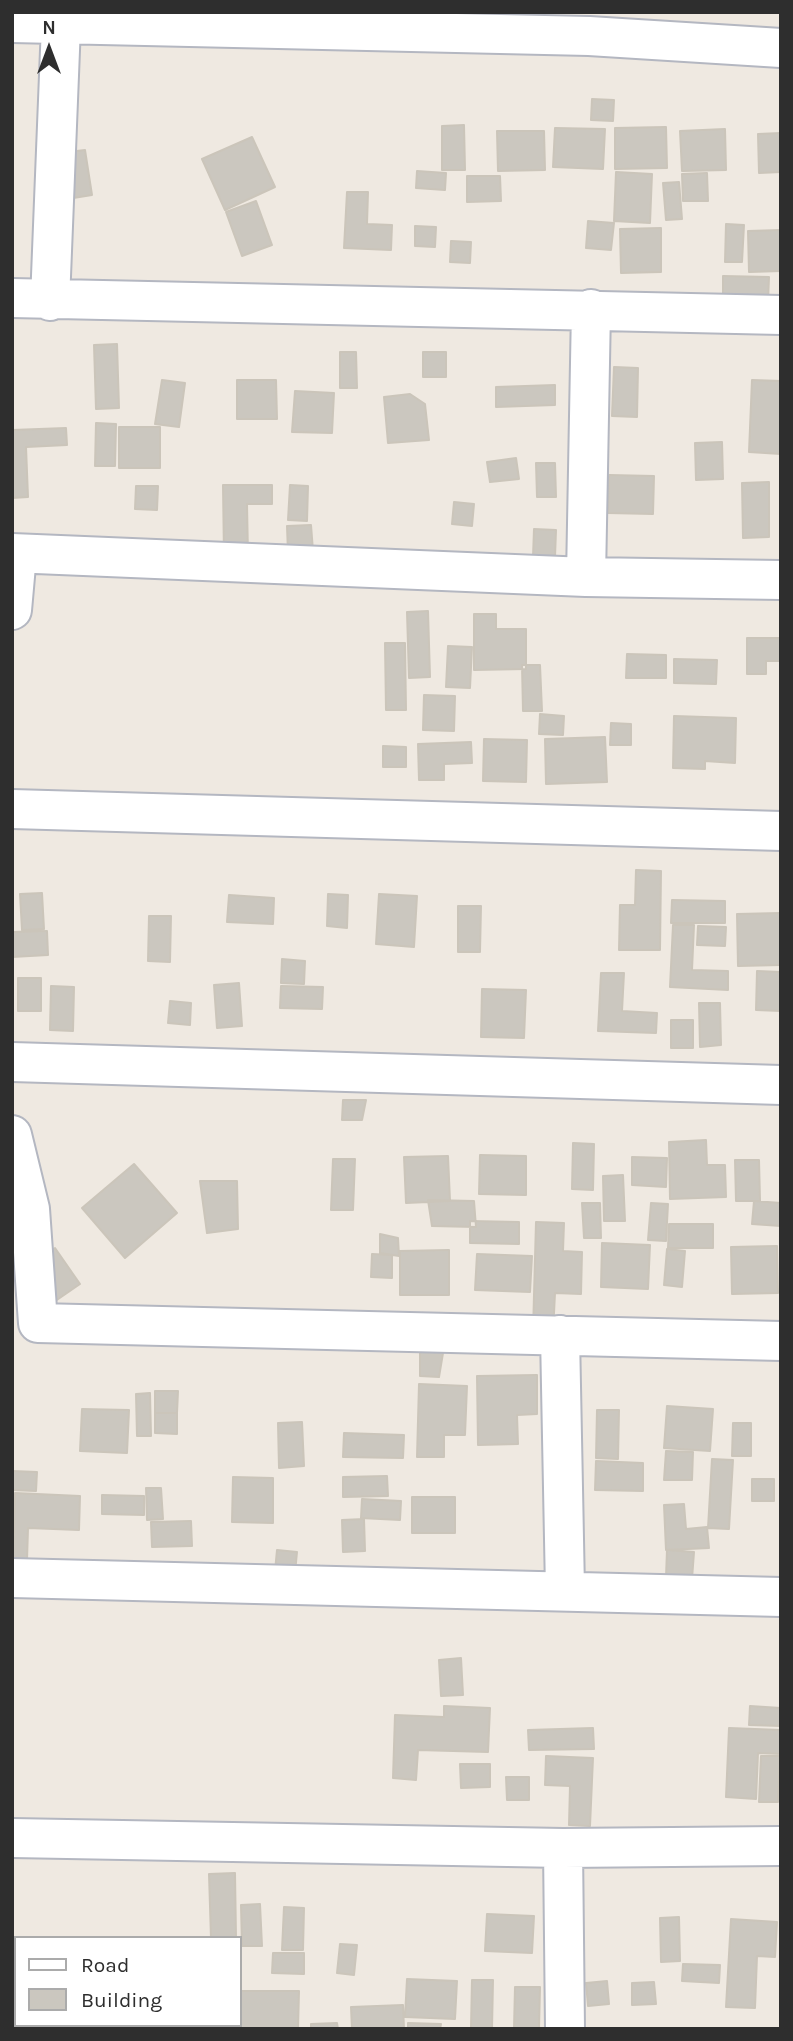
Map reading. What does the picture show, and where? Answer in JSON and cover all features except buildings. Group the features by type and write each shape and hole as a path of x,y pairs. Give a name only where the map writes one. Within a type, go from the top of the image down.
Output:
{"street":[{"path":"12,23 589,24 781,48"},
{"path":"50,301 61,24"},
{"path":"12,299 781,315"},
{"path":"586,577 591,309"},
{"path":"12,610 15,553 586,577 781,580"},
{"path":"12,809 781,831"},
{"path":"12,1062 781,1085"},
{"path":"12,1135 30,1209 38,1323 781,1341"},
{"path":"560,1335 565,1590"},
{"path":"12,1578 565,1590 690,1597 781,1597"},
{"path":"12,1838 563,1849 781,1846"},
{"path":"563,1849 565,2029"}]}
